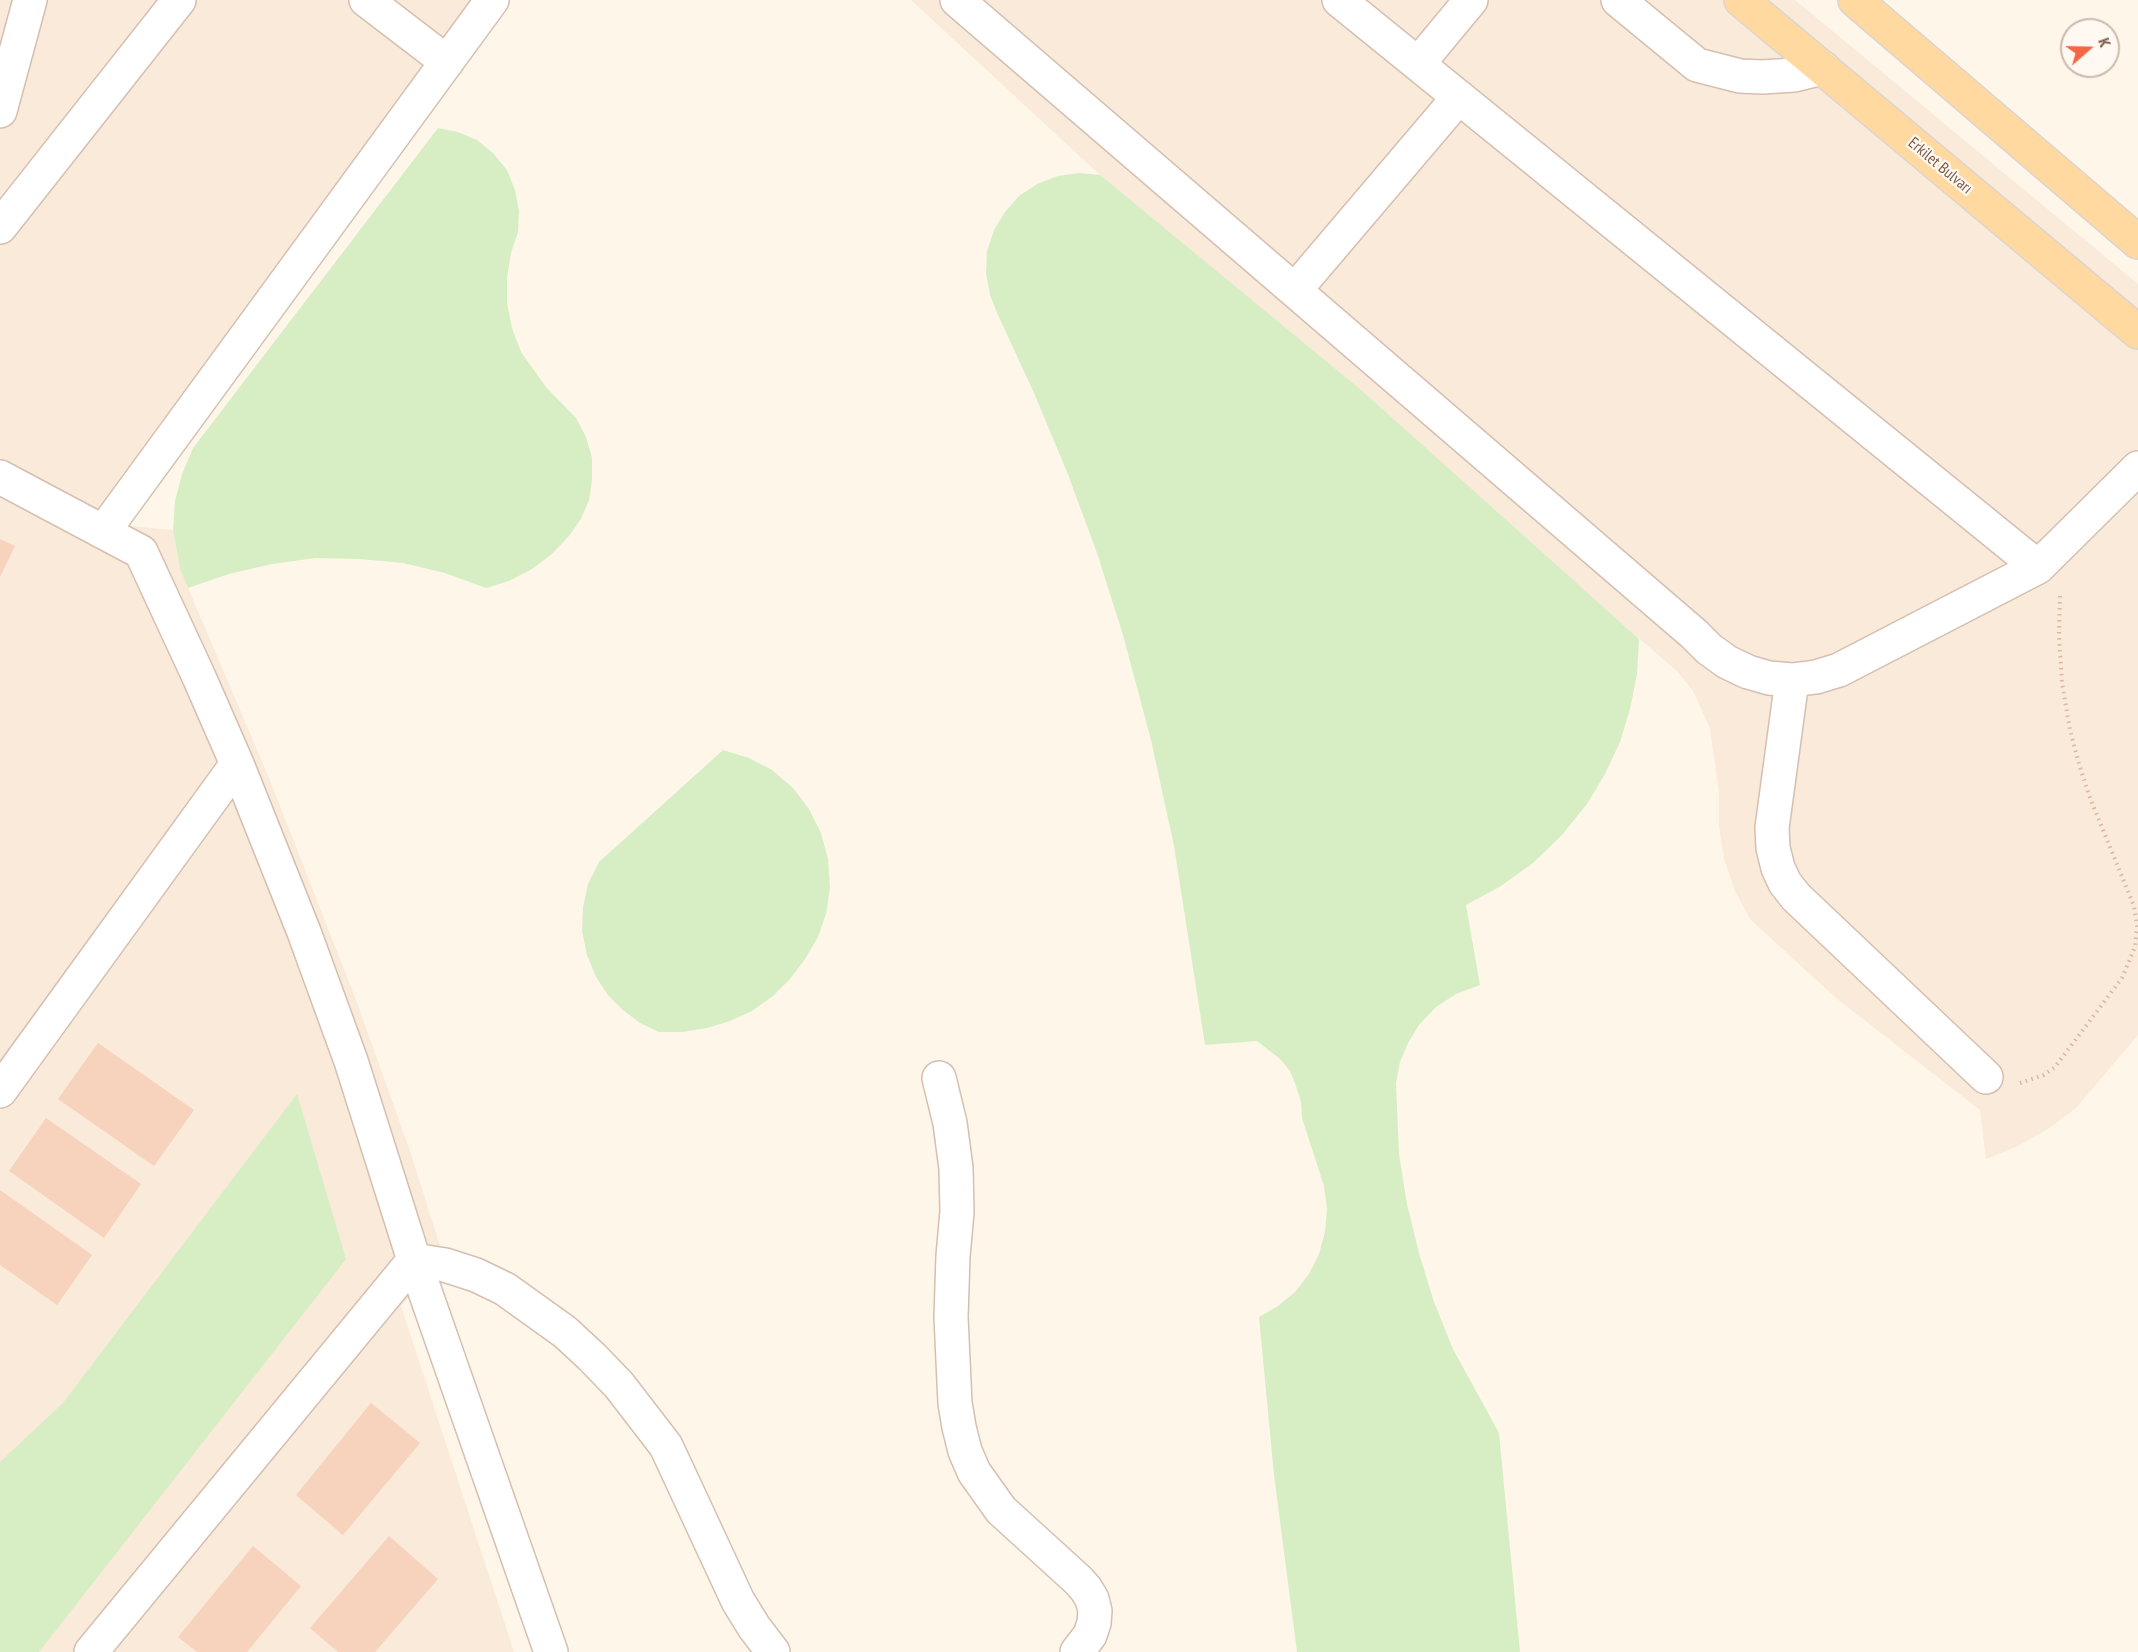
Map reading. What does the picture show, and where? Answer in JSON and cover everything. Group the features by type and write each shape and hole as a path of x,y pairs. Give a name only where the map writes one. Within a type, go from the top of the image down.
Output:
{"main road":[{"name":"Erkilet Bulvarı","path":"1741,0 2138,332"},
{"path":"1855,0 2138,242"}],"street":[{"path":"0,111 30,0"},
{"path":"0,227 178,0"},
{"path":"366,0 447,62"},
{"path":"103,532 492,0"},
{"path":"957,0 1709,649 1727,662 1748,672 1769,678 1792,680 1816,677 1839,670 2038,567 2138,468"},
{"path":"1339,0 2038,567"},
{"path":"1418,64 1471,0"},
{"path":"1618,0 1697,65 1729,74 1762,77 1794,75 1823,68"},
{"path":"1295,290 1459,97"},
{"path":"0,477 141,552 237,764 304,932 351,1061 414,1260 552,1652"},
{"path":"1792,680 1772,828 1773,848 1778,868 1796,897 1986,1077"},
{"path":"0,1091 237,764"},
{"path":"939,1078 950,1123 956,1168 957,1212 952,1256 951,1317 955,1403 959,1427 965,1451 974,1472 1001,1510 1078,1580 1092,1599 1095,1611 1094,1623 1090,1635 1077,1652"},
{"path":"92,1652 414,1260"},
{"path":"414,1260 445,1265 476,1275 505,1289 565,1332 619,1385 666,1446 738,1601 773,1652"}],"path":[{"path":"1986,1077 2003,1082 2020,1083 2038,1078 2055,1067 2122,978 2135,948 2137,926 2134,906 2090,798 2070,730 2062,683 2059,636 2061,588 2038,567"}],"shaded area":[{"path":"0,0 499,0 105,524 173,530 180,569 269,778 356,1000 409,1148 444,1258 401,1306 514,1652 0,1652"},
{"path":"911,0 1795,0 2138,284 2138,1035 2076,1108 2048,1129 2018,1146 1986,1159 1980,1110 1836,998 1750,919 1735,891 1724,859 1719,826 1719,793 1710,728 1693,691 1677,671 1100,175"}],"green space":[{"path":"438,128 458,132 477,140 493,153 507,170 515,190 519,211 518,232 511,253 507,278 507,303 512,328 521,352 546,387 576,418 586,437 592,458 592,480 589,500 581,519 552,554 532,569 509,581 486,588 445,573 403,563 316,558 272,564 229,574 188,588 180,569 173,530 175,501 182,474 193,448"},
{"path":"1079,173 1100,175 1361,390 1639,639 1637,674 1630,709 1620,742 1605,774 1587,804 1562,835 1533,863 1501,886 1466,905 1480,985 1456,994 1436,1007 1419,1025 1400,1062 1396,1083 1399,1154 1407,1204 1419,1253 1434,1302 1453,1349 1499,1433 1520,1652 1297,1652 1274,1475 1259,1317 1278,1306 1295,1292 1309,1274 1319,1254 1325,1232 1327,1209 1324,1186 1302,1118 1301,1102 1296,1086 1290,1071 1280,1059 1257,1041 1205,1045 1174,846 1151,740 1123,635 1097,553 1067,472 998,315 990,295 986,273 987,251 994,230 1005,212 1019,196 1037,184 1058,176"},
{"path":"723,750 749,758 772,770 793,788 809,809 821,833 828,859 830,887 826,914 818,937 790,979 773,996 752,1011 707,1028 683,1032 659,1032 640,1023 623,1010 608,995 596,977 587,955 582,931 583,907 588,884 599,862"},
{"path":"297,1094 346,1259 39,1652 0,1652 0,1462 63,1403"}],"building":[{"path":"0,539 15,546 0,577"},
{"path":"98,1043 194,1110 154,1166 58,1099"},
{"path":"46,1118 141,1184 104,1238 9,1171"},
{"path":"0,1190 92,1255 57,1305 0,1265"},
{"path":"371,1403 420,1443 343,1535 296,1495"},
{"path":"389,1536 438,1579 375,1652 338,1652 310,1628"},
{"path":"253,1546 301,1586 247,1652 197,1652 178,1637"}]}
